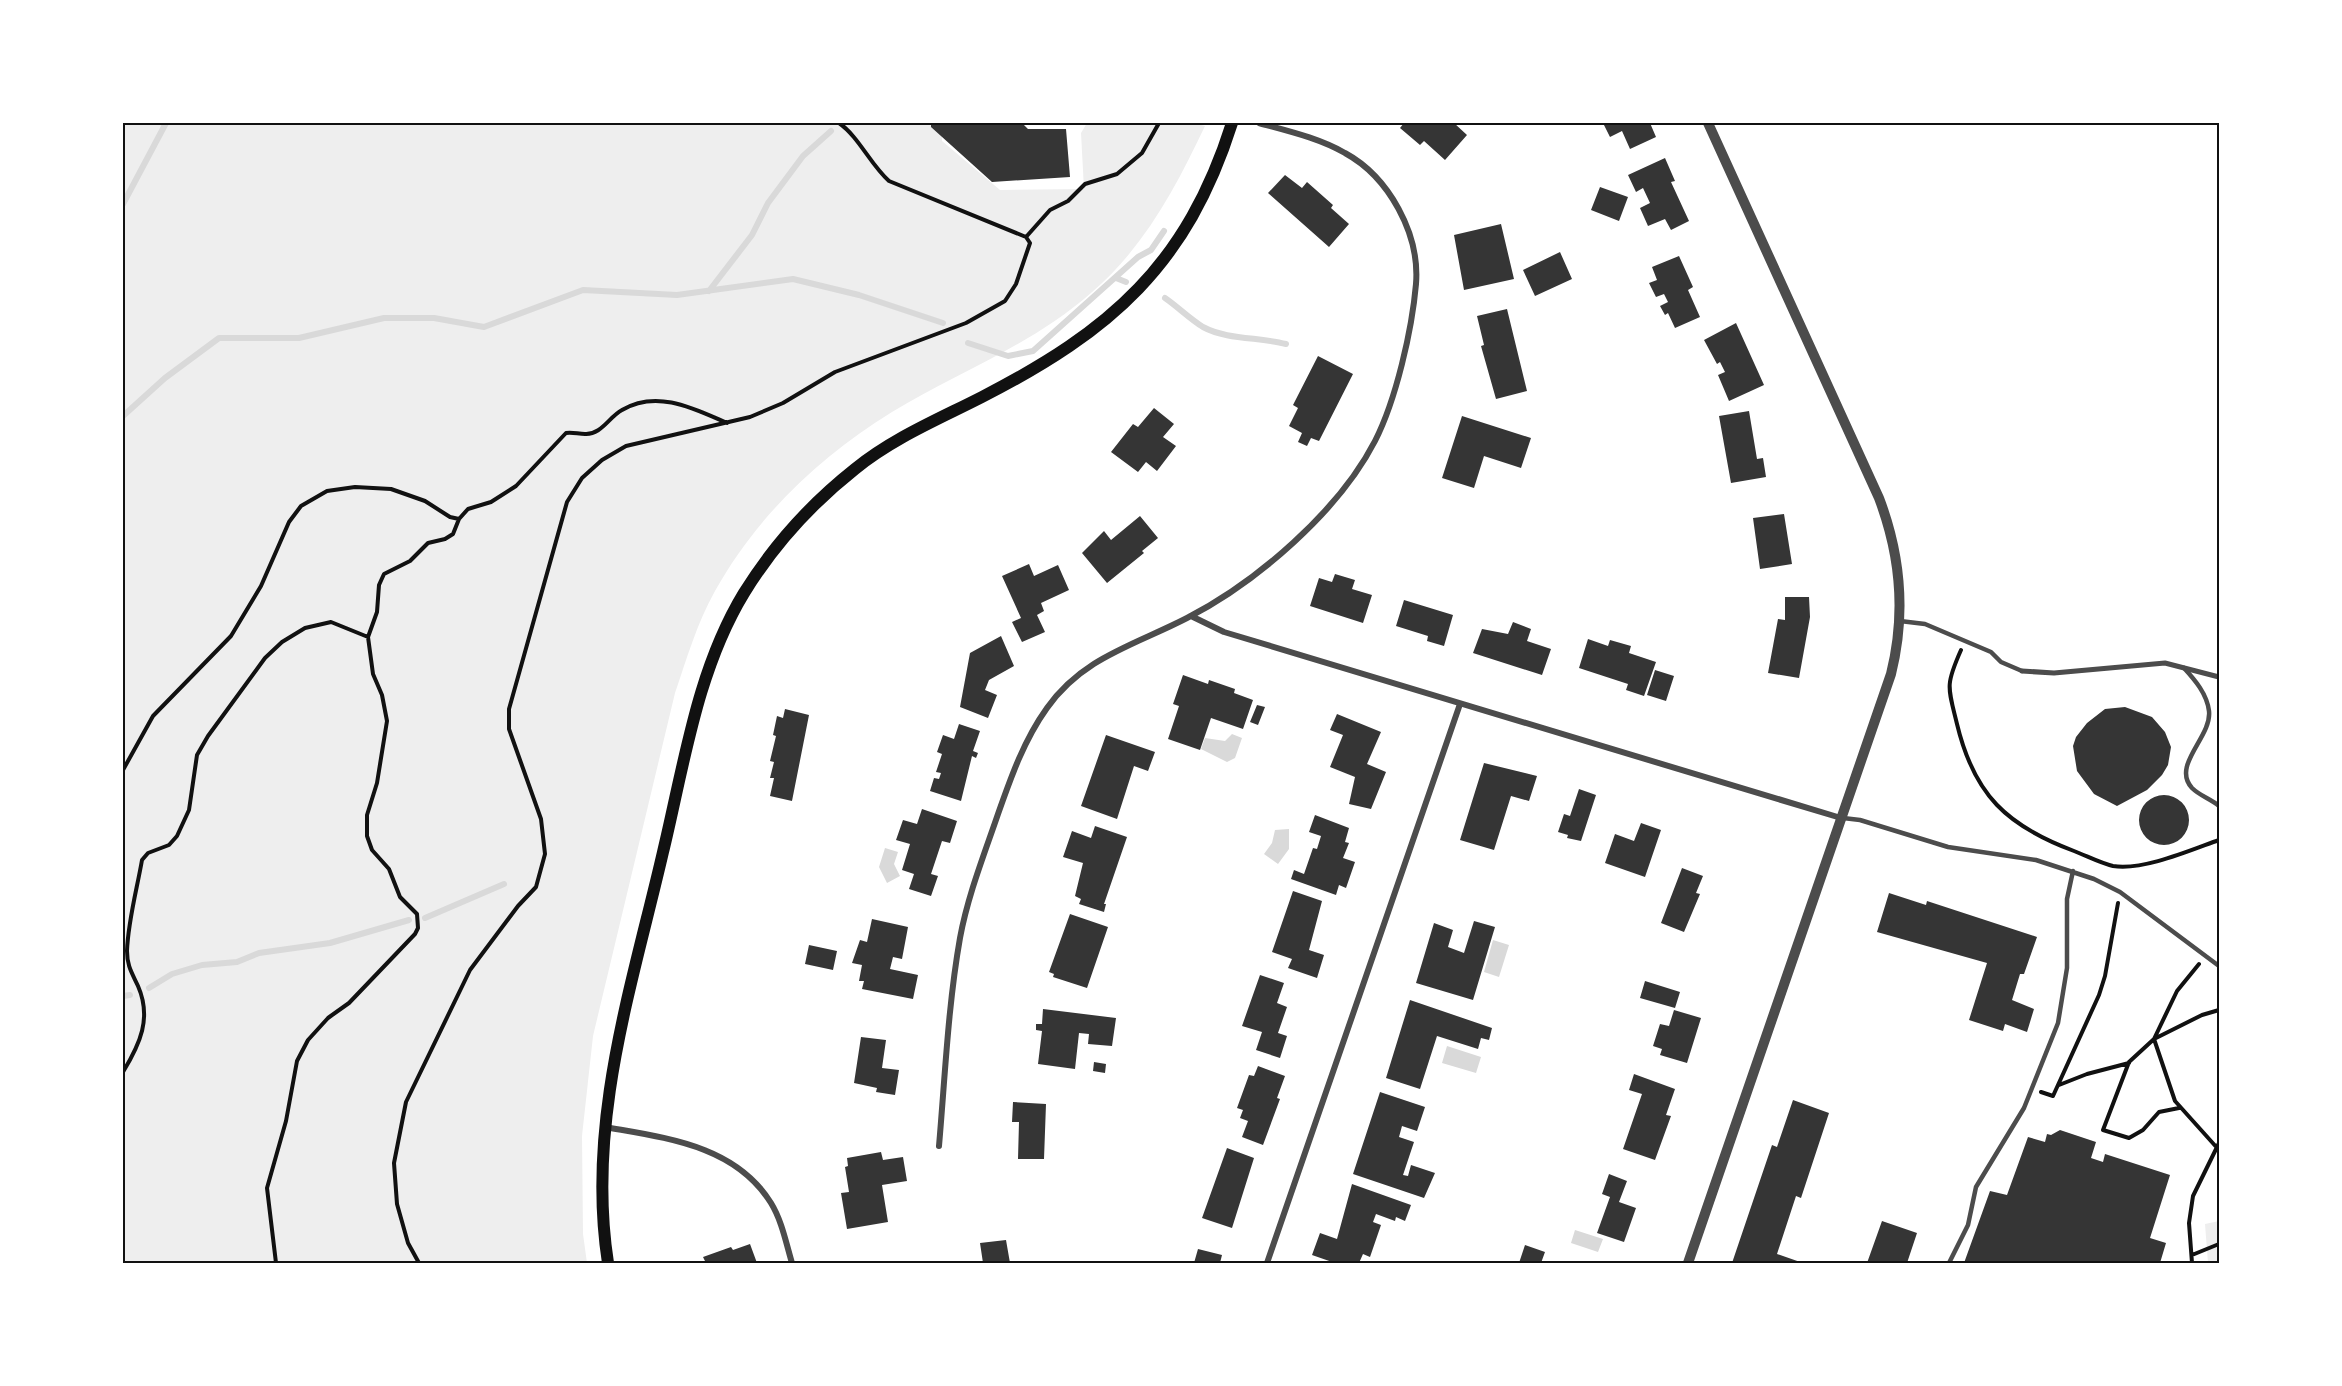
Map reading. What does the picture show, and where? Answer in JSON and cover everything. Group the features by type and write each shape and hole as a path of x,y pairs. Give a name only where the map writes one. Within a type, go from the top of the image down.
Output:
{"main road":[{"path":"608,1263 602,1184 608,1085 696,714 716,653 743,594 798,521 858,466 921,427 1068,349 1129,299 1154,273 1193,216 1212,178 1232,123"}],"street":[{"path":"939,1146 960,938 972,887 1024,747 1045,710 1084,667 1191,616 1228,592 1286,547 1325,510 1363,461 1375,441 1393,394 1415,296 1415,260 1409,234 1391,197 1359,162 1330,145 1259,123"},
{"path":"1688,1263 1891,674 1900,621 1897,562 1885,514 1708,123"},
{"path":"1191,616 1224,632 1840,818"},
{"path":"2022,671 2054,673 2150,662 2182,666 2219,677"},
{"path":"1267,1263 1460,704"},
{"path":"605,1127 687,1143 725,1159 743,1172 771,1203 782,1228 792,1263"}],"lane":[{"path":"1900,621 1925,624 1991,652 2001,662 2022,671"},
{"path":"2182,666 2202,691 2210,714 2205,735 2186,766 2186,777 2192,787 2219,806"},
{"path":"1840,818 1860,820 1948,848 2036,860 2073,871 2120,892 2205,958 2219,966"},
{"path":"1950,1263 1968,1225 1976,1187 2016,1123 2058,1023 2067,968 2067,899 2073,871"}],"path":[{"path":"418,1263 408,1243 397,1204 394,1163 406,1102 470,970 518,906 536,887 545,854 541,819 509,729 509,709 567,502 588,472 602,460 626,446 728,423 783,403 835,372 966,323 1005,301 1016,284 1030,243 1026,237 889,181 875,168 848,129 838,123"},
{"path":"1026,237 1050,210 1068,201 1085,184 1117,174 1142,153 1159,123"},
{"path":"276,1263 267,1188 286,1121 297,1061 308,1040 328,1018 348,1003 415,934 418,928 417,914 400,897 389,869 372,849 367,836 367,815 378,783 387,721 382,694 373,674 368,637 377,612 379,585 384,574 401,568 428,543 445,539 453,534 459,519 468,509 491,502 516,486 567,433 585,434 600,430 623,409 639,403 662,401 685,404 728,423"},
{"path":"123,770 153,716 231,636 261,586 289,522 301,506 327,491 355,487 391,489 425,501 450,517 459,519"},
{"path":"123,1072 138,1048 144,1027 144,1006 125,964 142,860 148,853 169,844 177,836 189,810 197,755 265,658 282,642 305,628 331,622 368,637"},
{"path":"1965,641 1948,683 1951,701 1971,768 1983,791 2006,815 2044,840 2114,866 2171,857 2219,840"},
{"path":"2032,1089 2054,1096 2102,986 2120,892"},
{"path":"2192,1263 2189,1223 2193,1196 2218,1147 2179,1108 2154,1039 2177,991 2205,958"},
{"path":"2179,1108 2159,1112 2143,1130 2129,1138 2103,1130 2129,1062 2154,1039 2202,1015 2219,1010"},
{"path":"2058,1086 2087,1074 2129,1062"},
{"path":"2192,1255 2219,1244"}],"shaded area":[{"path":"123,123 942,123 942,141 1000,190 1084,189 1081,133 1087,123 1194,123 1205,126 1157,216 1110,275 1091,293 1044,328 892,412 839,448 770,513 750,538 715,591 698,628 675,693 593,1036 582,1136 583,1234 587,1263 123,1263"},
{"path":"1232,734 1242,738 1235,758 1227,762 1201,749 1205,738 1225,741"},
{"path":"1289,829 1289,849 1278,864 1264,854 1272,843 1275,830"},
{"path":"885,848 898,852 894,864 900,876 887,883 879,867"},
{"path":"1493,940 1509,945 1499,977 1484,972"},
{"path":"1447,1046 1481,1057 1476,1073 1442,1063"},
{"path":"2219,1221 2219,1263 2208,1263 2205,1224"},
{"path":"1575,1230 1603,1239 1598,1252 1571,1243"}],"building":[{"path":"931,123 1022,123 1028,129 1066,129 1070,177 992,182 931,127"},
{"path":"1404,123 1454,123 1467,135 1445,160 1424,141 1420,145 1400,128"},
{"path":"1603,123 1650,123 1656,137 1630,149 1622,131 1610,137"},
{"path":"1665,158 1675,181 1671,182 1689,221 1671,230 1665,219 1648,226 1640,208 1650,203 1643,188 1636,192 1628,175"},
{"path":"1285,175 1302,188 1307,182 1333,205 1331,208 1349,224 1329,247 1268,193"},
{"path":"1600,187 1628,197 1619,221 1591,210"},
{"path":"1501,224 1514,279 1464,290 1454,235"},
{"path":"1560,252 1572,279 1535,296 1523,270"},
{"path":"1679,256 1693,287 1688,290 1700,317 1675,328 1668,313 1665,315 1660,306 1668,302 1664,294 1656,297 1649,283 1657,280 1652,267"},
{"path":"1507,309 1527,391 1496,399 1481,346 1484,345 1477,316"},
{"path":"1736,323 1764,385 1729,401 1718,375 1725,372 1720,362 1717,364 1704,340"},
{"path":"1318,356 1353,374 1319,441 1311,438 1307,446 1298,442 1302,433 1289,426 1298,408 1293,405"},
{"path":"1154,408 1174,424 1163,437 1176,446 1157,471 1146,462 1138,472 1111,452 1133,424 1138,427"},
{"path":"1749,411 1757,459 1763,458 1766,477 1731,483 1719,416"},
{"path":"1462,416 1531,438 1521,468 1484,456 1474,488 1442,478"},
{"path":"1784,514 1792,564 1760,569 1753,518"},
{"path":"1140,516 1158,538 1142,551 1144,553 1107,583 1082,553 1104,531 1111,540"},
{"path":"1029,564 1034,576 1058,565 1069,590 1041,603 1044,611 1037,615 1045,632 1022,642 1012,622 1021,618 1002,576"},
{"path":"1335,574 1355,580 1352,589 1372,595 1363,623 1310,606 1319,578 1332,582"},
{"path":"1785,597 1809,597 1810,617 1799,678 1768,673 1778,619 1785,620"},
{"path":"1404,600 1453,615 1444,646 1427,641 1428,636 1396,626"},
{"path":"1513,622 1531,629 1527,641 1551,649 1542,675 1473,653 1482,629 1508,634"},
{"path":"1001,636 1014,666 989,680 985,690 997,695 988,718 960,707 970,653"},
{"path":"1588,639 1608,646 1610,640 1631,646 1629,653 1656,662 1644,696 1626,690 1628,684 1579,668"},
{"path":"1655,670 1674,676 1666,701 1647,695"},
{"path":"1183,675 1208,684 1209,680 1235,689 1234,693 1253,700 1243,729 1211,718 1200,750 1168,739 1179,706 1173,704"},
{"path":"1257,705 1265,707 1258,725 1250,722"},
{"path":"2125,707 2152,717 2165,732 2171,747 2168,765 2162,775 2147,790 2117,806 2094,794 2077,771 2073,746 2076,737 2087,723 2105,709"},
{"path":"785,709 809,715 792,801 770,796 774,778 770,778 774,762 770,761 776,736 773,735 777,716 783,718"},
{"path":"1337,714 1381,732 1367,764 1386,772 1371,809 1349,804 1355,777 1330,767 1343,735 1330,730"},
{"path":"959,724 980,731 973,751 978,753 976,758 972,756 961,801 930,791 934,778 939,779 941,773 936,772 942,754 937,752 943,735 954,739"},
{"path":"1106,735 1155,752 1148,771 1134,766 1117,819 1081,806"},
{"path":"1484,763 1537,776 1529,801 1511,796 1494,850 1460,840"},
{"path":"1579,789 1596,795 1581,841 1567,838 1568,835 1558,832 1564,814 1570,816"},
{"path":"2164,795 2182,802 2189,820 2182,838 2164,845 2146,838 2139,820 2146,802"},
{"path":"922,809 957,821 950,843 942,841 931,874 938,876 931,896 909,889 914,874 902,870 910,844 896,840 903,820 917,824"},
{"path":"1315,815 1349,828 1345,842 1349,843 1343,858 1355,862 1346,888 1339,885 1336,895 1291,879 1294,870 1304,874 1313,848 1317,849 1321,836 1309,832"},
{"path":"1641,823 1661,830 1645,877 1605,863 1615,834 1634,841"},
{"path":"1095,826 1127,837 1104,904 1106,904 1104,912 1079,904 1081,899 1075,896 1083,863 1063,857 1072,831 1091,838"},
{"path":"1682,868 1703,876 1696,893 1700,894 1684,932 1661,923"},
{"path":"1293,891 1322,901 1309,950 1324,955 1317,978 1288,968 1292,959 1272,952"},
{"path":"1889,893 1926,905 1927,901 2037,937 2024,974 2020,974 2012,1000 2034,1009 2027,1032 2005,1024 2003,1031 1969,1020 1987,963 1877,932"},
{"path":"1070,914 1108,927 1087,988 1053,977 1054,974 1049,972"},
{"path":"872,919 908,927 902,959 893,957 890,969 918,975 913,999 862,989 864,981 859,981 862,965 852,963 860,940 867,942"},
{"path":"1474,921 1495,927 1473,1000 1416,983 1434,923 1453,930 1448,947 1464,953"},
{"path":"809,945 837,951 833,970 805,964"},
{"path":"1260,975 1284,983 1277,1003 1287,1007 1278,1033 1287,1036 1280,1058 1256,1050 1262,1032 1242,1026"},
{"path":"1645,981 1680,992 1675,1008 1640,998"},
{"path":"1410,1000 1492,1028 1489,1040 1481,1038 1478,1049 1437,1036 1420,1089 1386,1078"},
{"path":"1043,1009 1116,1018 1112,1046 1088,1044 1089,1034 1079,1033 1075,1069 1038,1064 1042,1031 1036,1030 1036,1024 1042,1024"},
{"path":"1674,1010 1701,1018 1687,1063 1660,1055 1662,1049 1653,1046 1660,1024 1669,1026"},
{"path":"861,1037 886,1040 882,1068 899,1070 895,1095 876,1092 877,1088 854,1083"},
{"path":"1094,1062 1106,1064 1105,1073 1093,1071"},
{"path":"1258,1066 1285,1076 1277,1098 1280,1099 1263,1145 1242,1137 1248,1121 1240,1118 1243,1110 1237,1108 1249,1075 1254,1076"},
{"path":"1634,1074 1675,1089 1666,1115 1671,1116 1655,1160 1623,1149 1642,1094 1629,1090"},
{"path":"1380,1092 1425,1107 1417,1131 1402,1126 1399,1137 1414,1142 1403,1175 1408,1176 1411,1165 1435,1173 1424,1198 1353,1174"},
{"path":"1793,1100 1829,1113 1801,1198 1796,1196 1777,1254 1803,1263 1732,1263 1772,1145 1777,1147"},
{"path":"1013,1102 1046,1104 1044,1159 1018,1159 1019,1122 1012,1122"},
{"path":"2060,1130 2096,1142 2091,1158 2103,1162 2105,1154 2170,1175 2150,1238 2166,1243 2160,1263 1964,1263 1990,1191 2007,1195 2028,1137 2045,1142 2047,1134 2051,1135"},
{"path":"1227,1148 1254,1158 1232,1228 1202,1218"},
{"path":"881,1152 883,1160 903,1157 907,1181 882,1185 888,1222 847,1229 841,1193 849,1192 845,1167 848,1166 847,1158"},
{"path":"1609,1174 1627,1181 1619,1202 1636,1208 1624,1242 1597,1233 1610,1197 1602,1194"},
{"path":"1352,1184 1411,1205 1405,1221 1396,1217 1395,1221 1376,1214 1373,1222 1381,1225 1370,1257 1363,1254 1359,1263 1335,1263 1312,1255 1320,1233 1337,1239"},
{"path":"1882,1221 1917,1233 1907,1263 1867,1263"},
{"path":"1006,1240 1010,1263 983,1263 980,1243"},
{"path":"750,1244 757,1263 706,1263 703,1257 731,1247 733,1250"},
{"path":"1525,1245 1545,1252 1541,1263 1519,1263"},
{"path":"1198,1249 1222,1255 1220,1263 1194,1263"}],"waterway":[{"path":"123,204 166,123"},
{"path":"709,291 752,235 768,203 803,156 831,131"},
{"path":"968,343 1008,356 1033,351 1138,257 1151,250 1164,231"},
{"path":"1116,278 1126,282"},
{"path":"123,416 165,378 219,338 299,338 384,318 434,318 484,327 583,290 677,295 793,279 859,295 943,323"},
{"path":"1165,298 1198,324 1212,331 1286,344"},
{"path":"425,918 504,884"},
{"path":"149,988 172,974 202,965 237,962 259,953 330,943 409,920"},
{"path":"123,996 130,995"}]}
